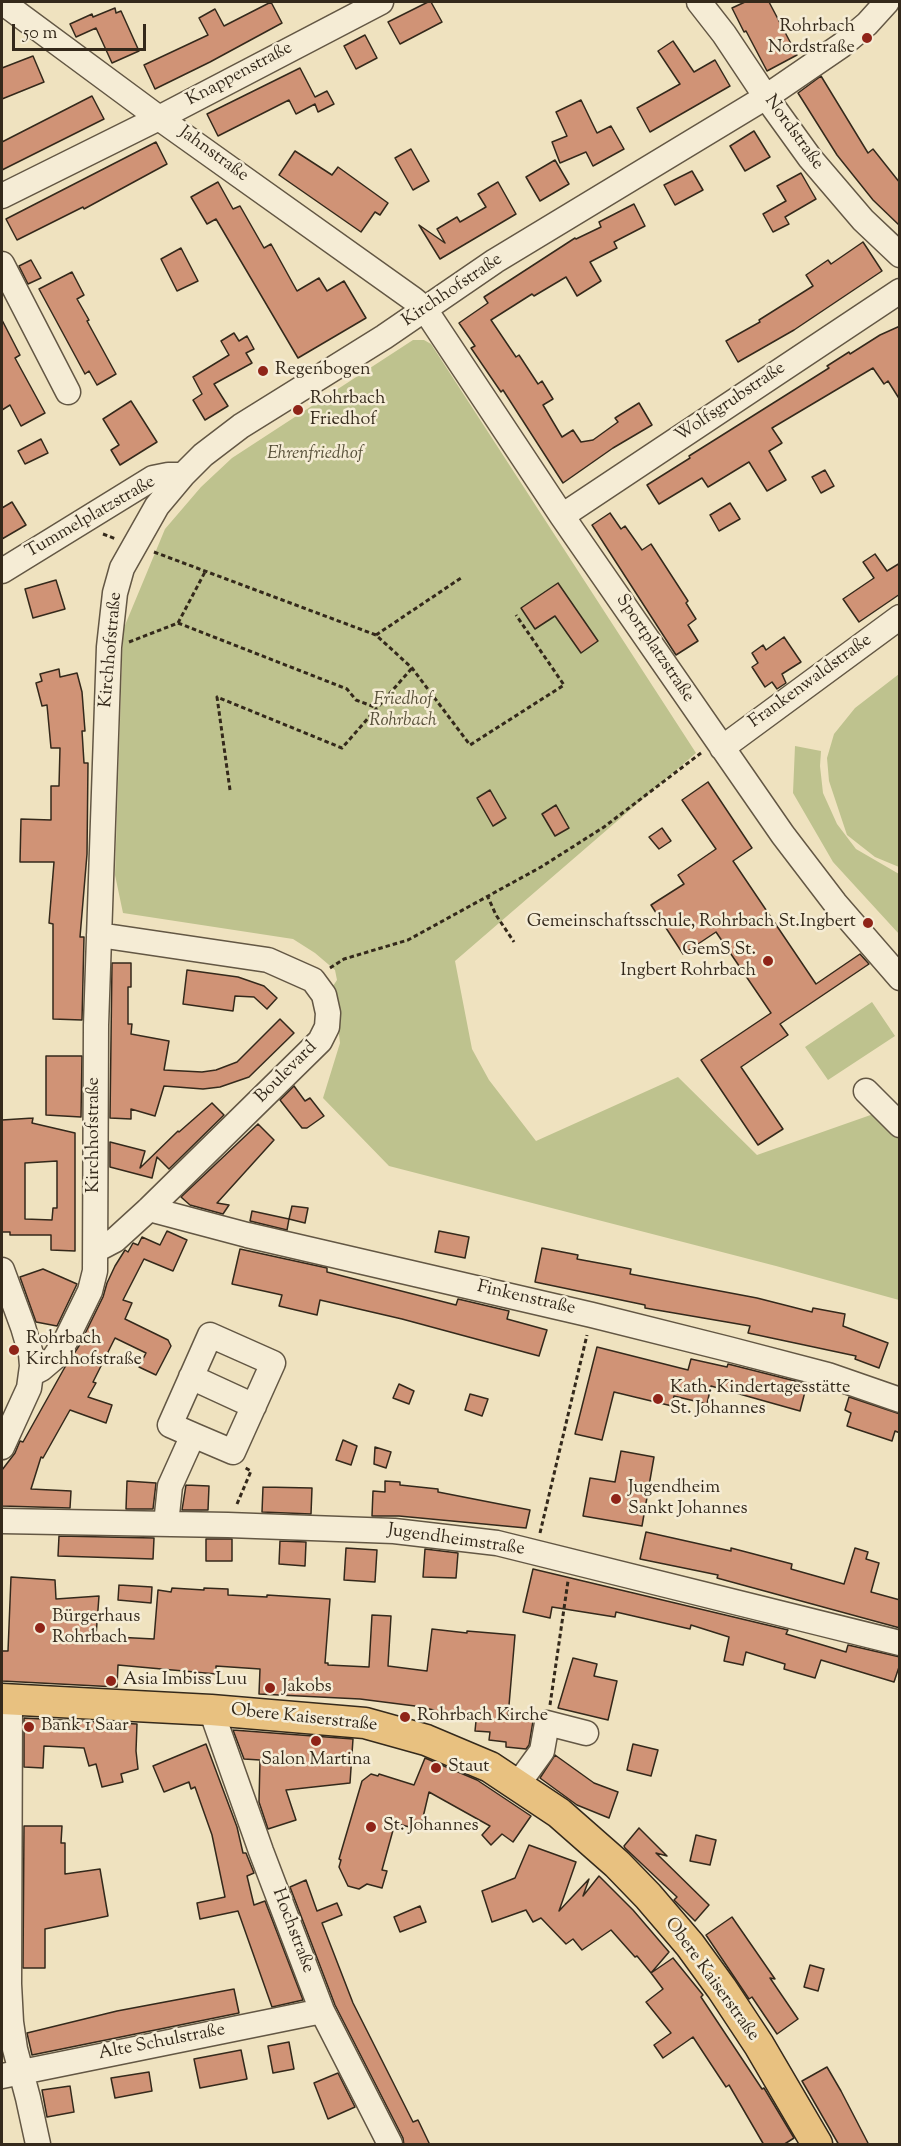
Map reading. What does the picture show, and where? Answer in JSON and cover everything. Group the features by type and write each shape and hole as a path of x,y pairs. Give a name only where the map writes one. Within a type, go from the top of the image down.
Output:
{"main road":[{"name":"Obere Kaiserstraße","path":"6,1699 211,1710 365,1723 450,1748 490,1767 559,1813 616,1864 690,1945 759,2045 817,2145"}],"street":[{"name":"Jahnstraße","path":"2,2 424,308"},
{"name":"Knappenstraße","path":"2,196 159,118 381,2"},
{"name":"Nordstraße","path":"699,2 832,186 900,255"},
{"name":"Kirchhofstraße","path":"31,1374 42,1369 54,1358 66,1340 90,1291 95,1272 95,1117 99,935 112,618 115,593 122,568 157,506 183,475 241,426 384,337 495,261 766,97 842,45 867,24 887,2"},
{"path":"2,264 68,392"},
{"name":"Wolfsgrubstraße","path":"562,516 900,291"},
{"name":"Sportplatzstraße","path":"424,308 562,516 783,835 835,903 900,978"},
{"name":"Tummelplatzstraße","path":"2,571 153,478 183,475"},
{"name":"Frankenwaldstraße","path":"719,744 900,617"},
{"path":"99,935 268,960 313,980"},
{"name":"Boulevard","path":"96,1250 116,1240 320,1041 327,1028 328,1013 324,995 313,980"},
{"path":"866,1091 900,1125"},
{"name":"Finkenstraße","path":"149,1209 247,1235 728,1349 828,1375 900,1400"},
{"path":"2,1270 31,1354 29,1388 2,1447"},
{"path":"210,1335 273,1363 254,1406 233,1452 170,1425 210,1335"},
{"path":"191,1377 254,1406"},
{"path":"166,1524 170,1486 193,1435"},
{"name":"Jugendheimstraße","path":"2,1521 228,1525 435,1534 497,1543 900,1643"},
{"path":"6,1699 9,1984 15,2049 11,2074 38,2145"},
{"name":"Hochstraße","path":"211,1710 261,1851 322,2011 390,2145"},
{"path":"518,1785 542,1751 547,1724 586,1733"},
{"name":"Alte Schulstraße","path":"11,2074 322,2011"}],"path":[{"path":"78,524 376,635 412,668 470,745 564,685 516,615"},
{"path":"123,644 178,623 206,570"},
{"path":"376,635 461,578"},
{"path":"178,623 347,689 356,700 377,708"},
{"path":"230,790 217,698 342,748 412,668"},
{"path":"313,980 344,959 408,940 541,867 604,827 719,744"},
{"path":"487,895 496,915 514,942"},
{"path":"535,1552 589,1327"},
{"path":"228,1525 251,1471 238,1464 233,1452"},
{"path":"547,1724 569,1575"}],"green space":[{"name":"Friedhof Rohrbach","path":"413,340 424,340 431,344 696,753 455,961 472,1049 489,1080 536,1141 678,1077 757,1155 899,1105 899,1300 389,1166 323,1098 340,1043 333,986 337,980 335,970 315,953 293,939 123,913 115,875 123,630 165,529 201,487 232,458"},
{"path":"899,674 899,867 875,857 847,835 829,781 827,758 834,734 855,708"},
{"path":"795,746 821,751 823,793 837,824 856,849 899,874 899,934 833,862 793,793"},
{"path":"872,1002 895,1036 828,1080 805,1047"}],"building":[{"path":"271,2 282,23 155,89 144,65 208,35 199,18 215,9 224,26"},
{"path":"431,2 442,22 400,44 388,22"},
{"path":"745,2 769,2 797,55 767,71 732,8"},
{"path":"115,8 116,13 121,11 139,51 112,63 96,28 76,37 70,24 92,14 93,17"},
{"path":"365,35 377,58 356,69 344,46"},
{"path":"673,41 694,72 715,60 730,86 650,132 637,108 680,84 658,51"},
{"path":"33,56 44,82 2,99 2,68"},
{"path":"300,68 315,97 327,91 334,104 318,112 315,104 296,114 289,100 218,136 207,114"},
{"path":"821,76 868,153 873,149 900,183 900,226 873,200 837,155 798,93"},
{"path":"92,96 104,119 2,170 2,142"},
{"path":"581,100 597,133 611,126 624,149 593,166 586,152 560,163 552,142 567,136 556,112"},
{"path":"754,131 770,157 745,171 730,146"},
{"path":"156,142 167,164 84,209 83,207 17,240 6,219"},
{"path":"411,149 429,181 413,190 395,158"},
{"path":"295,151 332,175 338,167 388,203 380,215 375,212 361,232 279,175"},
{"path":"555,160 569,184 540,201 526,177"},
{"path":"692,171 703,190 675,205 664,185"},
{"path":"801,173 816,199 785,217 789,224 773,232 763,214 786,201 777,186"},
{"path":"218,182 233,209 240,206 264,248 271,244 297,291 319,278 327,291 344,281 366,318 298,358 216,219 207,224 191,197"},
{"path":"498,182 516,214 440,259 419,225 445,243 437,229 457,217 460,222 486,207 478,194"},
{"path":"634,204 645,226 614,242 617,248 590,262 601,281 577,296 566,277 534,296 532,294 491,320 516,357 519,355 538,384 542,381 553,399 543,405 562,437 573,430 581,442 593,440 618,422 615,418 639,403 652,425 613,448 563,483 503,390 501,392 471,348 475,346 459,323 488,303 484,297 575,238 601,227 599,222"},
{"path":"863,242 882,271 794,330 738,362 726,341 760,322 759,320 813,286 806,275 828,260 831,264"},
{"path":"181,248 198,281 177,291 161,259"},
{"path":"31,260 41,278 28,284 19,266"},
{"path":"72,272 84,295 77,299 116,374 97,385 89,371 85,374 39,289"},
{"path":"2,320 20,355 15,358 45,413 21,426 10,405 2,410"},
{"path":"900,326 900,400 888,381 884,384 873,368 772,428 782,443 769,451 786,480 767,491 749,462 708,487 702,478 659,504 647,485 829,368 827,366 849,352 850,354 880,335"},
{"path":"234,333 239,341 247,336 254,349 246,353 252,363 214,384 228,406 205,420 193,400 202,394 193,377 229,355 221,341"},
{"path":"131,401 157,442 120,465 111,450 119,445 103,419"},
{"path":"41,439 48,453 25,464 18,451"},
{"path":"825,470 834,486 821,493 812,477"},
{"path":"12,502 26,525 2,539 2,508"},
{"path":"730,503 740,519 719,531 710,515"},
{"path":"610,513 621,529 625,526 642,550 651,544 688,601 686,603 696,619 688,625 698,641 676,655 592,525"},
{"path":"875,554 887,571 900,563 900,594 859,622 843,599 874,578 863,562"},
{"path":"56,580 65,609 33,618 25,589"},
{"path":"558,583 598,641 581,653 555,616 535,629 521,608"},
{"path":"784,637 801,662 782,674 786,683 777,689 772,682 765,687 752,667 758,663 752,653 763,645 766,650"},
{"path":"59,669 60,677 77,673 82,692 85,731 82,731 84,763 88,763 87,854 80,937 84,937 82,1020 53,1019 53,924 49,923 54,862 20,862 21,819 51,820 51,786 59,786 60,748 51,748 47,705 42,706 36,683 42,681 40,674"},
{"name":"GemS St. Ingbert Rohrbach","path":"708,782 752,848 733,861 816,984 860,954 869,964 780,1024 788,1035 741,1067 783,1129 758,1145 701,1060 771,1013 716,932 683,954 651,905 684,884 678,875 716,849 682,800"},
{"path":"490,790 506,818 493,826 477,798"},
{"path":"556,805 569,828 555,836 542,814"},
{"path":"662,828 671,841 659,849 649,837"},
{"path":"112,963 131,963 131,987 128,987 128,1024 132,1024 131,1034 169,1041 164,1070 202,1072 216,1070 237,1062 280,1019 294,1033 249,1077 220,1087 203,1089 164,1086 155,1116 131,1109 131,1119 110,1118"},
{"path":"187,970 238,977 264,986 277,998 267,1009 254,997 235,996 233,1011 183,1004"},
{"path":"46,1056 82,1056 81,1117 46,1115"},
{"path":"294,1086 305,1101 310,1098 324,1116 307,1128 302,1128 280,1100"},
{"path":"212,1103 224,1115 169,1169 157,1157 152,1178 110,1167 110,1142 145,1151 140,1168 178,1131"},
{"path":"33,1118 32,1123 75,1133 75,1251 51,1250 51,1235 10,1235 10,1232 2,1232 2,1120","holes":["57,1161 57,1208 53,1208 52,1220 25,1219 25,1163"]},
{"path":"258,1124 274,1140 217,1203 229,1205 223,1214 190,1205 181,1197"},
{"path":"292,1206 308,1208 305,1223 289,1219"},
{"path":"252,1211 289,1219 287,1230 250,1221"},
{"path":"167,1231 187,1240 173,1271 144,1259 123,1300 132,1303 125,1319 168,1340 171,1346 156,1375 139,1367 146,1353 115,1338 88,1397 112,1405 106,1423 70,1410 43,1458 41,1457 31,1489 71,1491 70,1508 2,1506 2,1470 15,1453 20,1441 23,1442 79,1346 115,1266 125,1250 128,1252 133,1243 138,1245 142,1237 160,1245"},
{"path":"439,1231 469,1237 465,1258 435,1252"},
{"path":"542,1248 578,1255 577,1259 631,1269 630,1274 757,1298 812,1312 813,1308 845,1314 843,1326 888,1343 879,1368 855,1359 856,1356 748,1333 750,1326 645,1308 645,1305 535,1282"},
{"path":"240,1249 327,1268 327,1272 456,1305 458,1299 509,1311 507,1319 547,1330 539,1356 402,1319 320,1300 317,1315 279,1306 282,1295 232,1284"},
{"path":"43,1269 77,1284 57,1326 36,1322 20,1277"},
{"path":"597,1347 688,1370 691,1359 727,1367 728,1364 807,1384 800,1411 711,1386 707,1404 674,1396 672,1406 614,1392 602,1440 575,1434"},
{"path":"399,1384 414,1391 409,1404 393,1398"},
{"path":"470,1394 488,1399 482,1416 465,1410"},
{"path":"849,1397 900,1414 900,1433 895,1431 892,1441 847,1426 851,1413 845,1410"},
{"path":"343,1440 357,1446 351,1465 336,1460"},
{"path":"375,1447 391,1452 386,1468 374,1464"},
{"name":"Jugendheim Sankt Johannes","path":"621,1451 654,1457 642,1526 583,1516 590,1478 615,1482"},
{"path":"127,1481 156,1483 153,1509 126,1509"},
{"path":"385,1481 438,1489 438,1492 530,1510 526,1528 399,1516 372,1516 373,1491 385,1492"},
{"path":"186,1485 209,1486 208,1510 182,1510"},
{"path":"263,1487 312,1488 311,1514 262,1512"},
{"path":"646,1532 731,1551 731,1548 792,1564 791,1569 844,1584 855,1548 868,1552 866,1559 879,1563 871,1592 900,1600 900,1628 717,1578 718,1575 640,1559"},
{"path":"59,1536 154,1538 153,1559 58,1556"},
{"path":"206,1539 232,1539 232,1561 206,1561"},
{"path":"280,1541 306,1542 305,1566 279,1564"},
{"path":"346,1548 377,1550 375,1582 344,1580"},
{"path":"425,1549 458,1553 456,1578 423,1577"},
{"path":"533,1569 788,1630 786,1634 846,1652 848,1645 900,1657 900,1664 894,1682 821,1660 815,1678 784,1669 785,1664 746,1652 743,1665 724,1661 729,1637 691,1625 690,1629 616,1612 615,1617 552,1607 550,1618 523,1612"},
{"path":"11,1577 55,1580 56,1599 99,1596 96,1636 154,1639 158,1590 171,1592 172,1588 228,1589 228,1595 330,1599 325,1663 328,1665 369,1667 372,1615 391,1616 388,1666 427,1671 432,1629 515,1635 508,1717 533,1721 529,1745 526,1749 506,1747 506,1742 489,1740 490,1732 475,1731 476,1721 450,1718 434,1710 415,1706 360,1699 259,1694 260,1669 216,1666 216,1674 118,1665 117,1687 2,1681 2,1651 8,1651"},
{"path":"119,1585 152,1587 151,1603 118,1600"},
{"path":"573,1658 597,1664 594,1676 617,1681 608,1720 558,1708"},
{"path":"24,1718 137,1724 138,1769 121,1774 123,1782 102,1787 96,1764 89,1766 84,1748 44,1746 43,1768 24,1767"},
{"path":"233,1730 353,1739 350,1783 286,1790 296,1820 268,1829 259,1802 260,1760 244,1759"},
{"path":"206,1744 237,1827 243,1853 246,1853 254,1873 247,1876 254,1905 265,1901 303,2000 272,2007 238,1911 200,1919 197,1903 225,1897 212,1835 195,1787 191,1789 189,1782 164,1792 153,1766"},
{"path":"633,1744 658,1750 651,1776 627,1770"},
{"path":"555,1755 594,1783 618,1792 609,1818 577,1805 540,1778"},
{"path":"425,1758 477,1780 531,1816 513,1842 502,1834 491,1845 482,1835 490,1826 429,1792 420,1830 395,1823 382,1870 387,1871 382,1888 367,1884 359,1889 348,1886 339,1867 341,1860 339,1859 362,1781 371,1774 378,1776 379,1774 414,1785"},
{"path":"24,1826 62,1826 61,1843 65,1843 65,1874 100,1869 108,1916 45,1929 45,1968 23,1968"},
{"path":"639,1828 667,1856 656,1853 709,1905 695,1921 674,1900 677,1897 625,1848 624,1846"},
{"path":"696,1835 716,1840 710,1865 690,1861"},
{"path":"529,1845 576,1862 559,1911 589,1879 583,1896 599,1876 633,1910 669,1952 651,1973 611,1930 582,1950 573,1939 566,1944 541,1918 533,1922 526,1910 492,1922 482,1891 515,1878"},
{"path":"306,1880 317,1911 337,1903 342,1915 322,1923 353,2003 413,2122 418,2120 430,2145 404,2145 403,2138 335,2005 290,1887"},
{"path":"420,1906 426,1922 400,1932 394,1917"},
{"path":"732,1917 775,1979 770,1978 798,2019 777,2034 752,1997 749,1999 706,1935"},
{"path":"673,1958 703,1995 701,1997 762,2089 764,2088 794,2138 783,2145 764,2145 729,2085 726,2087 693,2037 663,2058 654,2045 671,2033 646,2002 663,1989 651,1973"},
{"path":"810,1965 824,1969 818,1991 804,1987"},
{"path":"234,1989 239,2013 32,2055 27,2033 117,2011"},
{"path":"289,2042 294,2069 273,2073 268,2046"},
{"path":"241,2050 247,2079 200,2088 194,2059"},
{"path":"827,2067 869,2145 839,2145 802,2081"},
{"path":"149,2072 152,2091 115,2098 111,2078"},
{"path":"338,2073 355,2107 328,2119 314,2083"},
{"path":"70,2086 74,2112 47,2117 42,2090"}],"place":[{"name":"Rohrbach Nordstraße","path":"867,38"},
{"name":"Regenbogen","path":"263,371"},
{"name":"Rohrbach Friedhof","path":"298,410"},
{"name":"Gemeinschaftsschule, Rohrbach St.Ingbert","path":"868,923"},
{"name":"GemS St. Ingbert Rohrbach","path":"768,961"},
{"name":"Rohrbach Kirchhofstraße","path":"14,1350"},
{"name":"Kath. Kindertagesstätte St. Johannes","path":"658,1399"},
{"name":"Jugendheim Sankt Johannes","path":"616,1499"},
{"name":"Bürgerhaus Rohrbach","path":"40,1628"},
{"name":"Asia Imbiss Luu","path":"111,1681"},
{"name":"Jakobs","path":"270,1688"},
{"name":"Rohrbach Kirche","path":"405,1717"},
{"name":"Bank 1 Saar","path":"29,1727"},
{"name":"Salon Martina","path":"316,1741"},
{"name":"Staut","path":"436,1768"},
{"name":"St. Johannes","path":"371,1827"}],"park label":[{"name":"Ehrenfriedhof","path":"315,455"}]}
